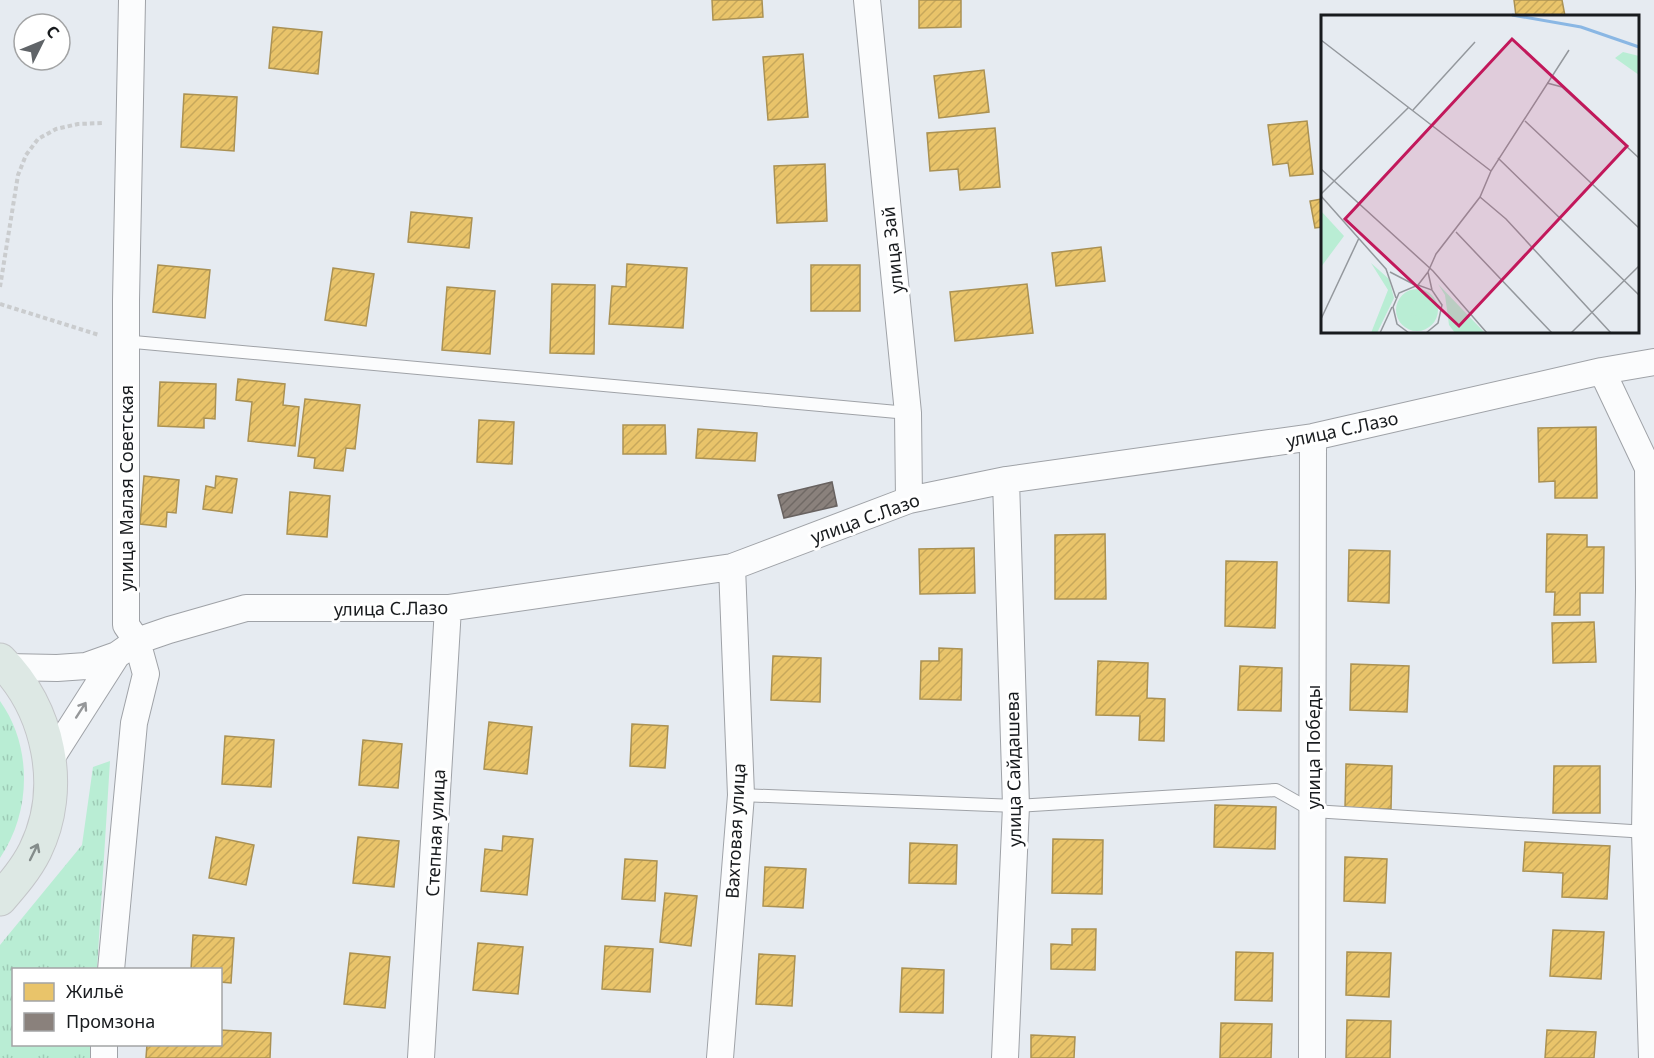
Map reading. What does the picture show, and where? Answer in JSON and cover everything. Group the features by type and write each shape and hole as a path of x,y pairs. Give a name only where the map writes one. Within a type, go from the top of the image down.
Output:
{"main road":[{"path":"0,899 20,876 36,850 46,821 51,790 50,760 42,726 28,695 4,663"}],"street":[{"name":"улица Малая Советская","path":"111,968 134,723 146,674 127,648 126,625 121,340 132,0"},
{"name":"улица Зай","path":"867,0 908,413 909,500"},
{"name":"улица С.Лазо","path":"4,663 57,668 86,666 127,648 246,608 448,608 732,567 909,500 1006,480 1313,437 1602,371 1654,363"},
{"path":"1602,371 1648,468 1652,1058"},
{"name":"улица Победы","path":"1312,1058 1313,437"},
{"name":"улица Сайдашева","path":"1005,1058 1016,806 1006,480"},
{"name":"Вахтовая улица","path":"720,1058 741,795 732,567"},
{"name":"Степная улица","path":"421,1058 448,608"},
{"path":"50,760 127,648"}],"lane":[{"path":"121,340 908,413"},
{"path":"741,795 1016,806 1276,790 1313,811 1650,832"}],"path":[{"path":"0,287 18,175 26,155 38,139 56,129 78,124 110,123"},
{"path":"0,304 121,340"}],"green space":[{"path":"0,701 11,719 18,739 23,759 24,780 18,821 0,858"},
{"path":"110,761 97,968 12,968 12,1046 92,1046 91,1058 0,1058 0,945 82,845 93,767"}],"building: Жильё":[{"path":"712,0 762,0 763,17 713,20"},
{"path":"919,0 961,0 961,27 919,28"},
{"path":"1514,0 1562,0 1565,15 1516,15"},
{"path":"273,27 322,32 318,74 269,68"},
{"path":"803,54 808,117 768,120 763,57"},
{"path":"984,70 989,112 939,118 934,76"},
{"path":"184,94 237,97 234,151 181,147"},
{"path":"1307,121 1313,174 1290,176 1288,163 1273,165 1268,125"},
{"path":"995,128 1000,187 960,190 958,169 930,171 927,133"},
{"path":"825,164 827,221 777,223 774,166"},
{"path":"1321,199 1321,227 1315,228 1310,201"},
{"path":"411,212 472,218 469,248 408,242"},
{"path":"1101,247 1105,281 1056,286 1052,253"},
{"path":"627,264 687,268 683,328 609,324 612,286 626,287"},
{"path":"158,265 210,270 205,318 153,312"},
{"path":"811,265 860,265 860,311 811,311"},
{"path":"333,268 374,274 366,326 325,320"},
{"path":"552,284 595,285 594,354 550,353"},
{"path":"1027,284 1033,333 955,341 950,292"},
{"path":"447,287 495,291 490,354 442,350"},
{"path":"238,379 285,384 283,405 299,407 295,446 248,441 252,402 236,400"},
{"path":"160,382 216,384 215,419 204,418 204,428 158,426"},
{"path":"305,399 360,405 355,449 346,448 343,471 314,468 315,458 298,456"},
{"path":"479,420 514,422 512,464 477,462"},
{"path":"623,425 665,425 666,454 623,454"},
{"path":"1596,427 1597,498 1555,498 1555,481 1539,482 1538,428"},
{"path":"698,429 757,433 755,461 696,458"},
{"path":"144,476 179,480 176,513 167,512 166,527 140,524"},
{"path":"216,476 237,479 232,513 203,509 206,486 215,488"},
{"path":"290,492 330,496 327,537 287,534"},
{"path":"1105,534 1106,599 1055,599 1055,535"},
{"path":"1547,534 1587,535 1587,547 1604,547 1603,593 1580,593 1580,615 1554,615 1555,592 1546,592"},
{"path":"974,548 975,593 920,594 919,549"},
{"path":"1349,550 1390,551 1389,603 1348,601"},
{"path":"1226,561 1277,562 1275,628 1225,626"},
{"path":"1594,622 1596,662 1553,663 1552,623"},
{"path":"939,648 962,649 961,700 920,699 921,661 939,661"},
{"path":"773,656 821,658 820,702 771,700"},
{"path":"1098,661 1148,663 1147,698 1165,699 1164,741 1139,740 1140,716 1096,715"},
{"path":"1351,664 1409,666 1407,712 1350,710"},
{"path":"1240,666 1282,668 1281,711 1238,710"},
{"path":"489,722 532,727 527,774 484,769"},
{"path":"632,724 668,726 665,768 630,766"},
{"path":"225,736 274,740 271,787 222,784"},
{"path":"363,740 402,744 398,788 359,785"},
{"path":"1346,764 1392,766 1391,809 1345,808"},
{"path":"1554,766 1600,766 1600,813 1553,813"},
{"path":"1215,805 1276,807 1275,849 1214,847"},
{"path":"503,836 533,839 527,895 481,891 485,849 502,851"},
{"path":"216,837 254,845 246,885 209,878"},
{"path":"358,837 399,841 394,887 353,883"},
{"path":"1053,839 1103,840 1102,894 1052,893"},
{"path":"1525,842 1610,846 1607,899 1562,897 1563,873 1523,871"},
{"path":"910,843 957,845 956,884 909,883"},
{"path":"1345,857 1387,859 1385,903 1344,901"},
{"path":"625,859 657,861 655,901 622,899"},
{"path":"765,867 806,869 803,908 763,906"},
{"path":"665,893 697,896 691,946 660,942"},
{"path":"1072,929 1096,929 1095,970 1051,969 1051,944 1072,945"},
{"path":"1553,930 1604,932 1601,979 1550,976"},
{"path":"193,935 234,938 231,983 222,982 222,968 191,968"},
{"path":"478,943 523,947 518,994 473,990"},
{"path":"605,946 653,949 650,992 602,989"},
{"path":"1236,952 1273,953 1272,1001 1235,1000"},
{"path":"1347,952 1391,953 1389,997 1346,995"},
{"path":"350,953 390,957 385,1008 344,1004"},
{"path":"759,954 795,956 792,1006 756,1004"},
{"path":"902,968 944,970 943,1013 900,1012"},
{"path":"1347,1020 1391,1021 1390,1058 1346,1058"},
{"path":"1221,1023 1272,1024 1271,1058 1220,1058"},
{"path":"222,1030 271,1033 270,1058 146,1058 147,1046 222,1046"},
{"path":"1547,1030 1596,1032 1594,1058 1545,1058"},
{"path":"1031,1035 1075,1037 1074,1058 1031,1058"}],"building: Промзона":[{"path":"832,482 837,506 784,518 778,495"}]}
